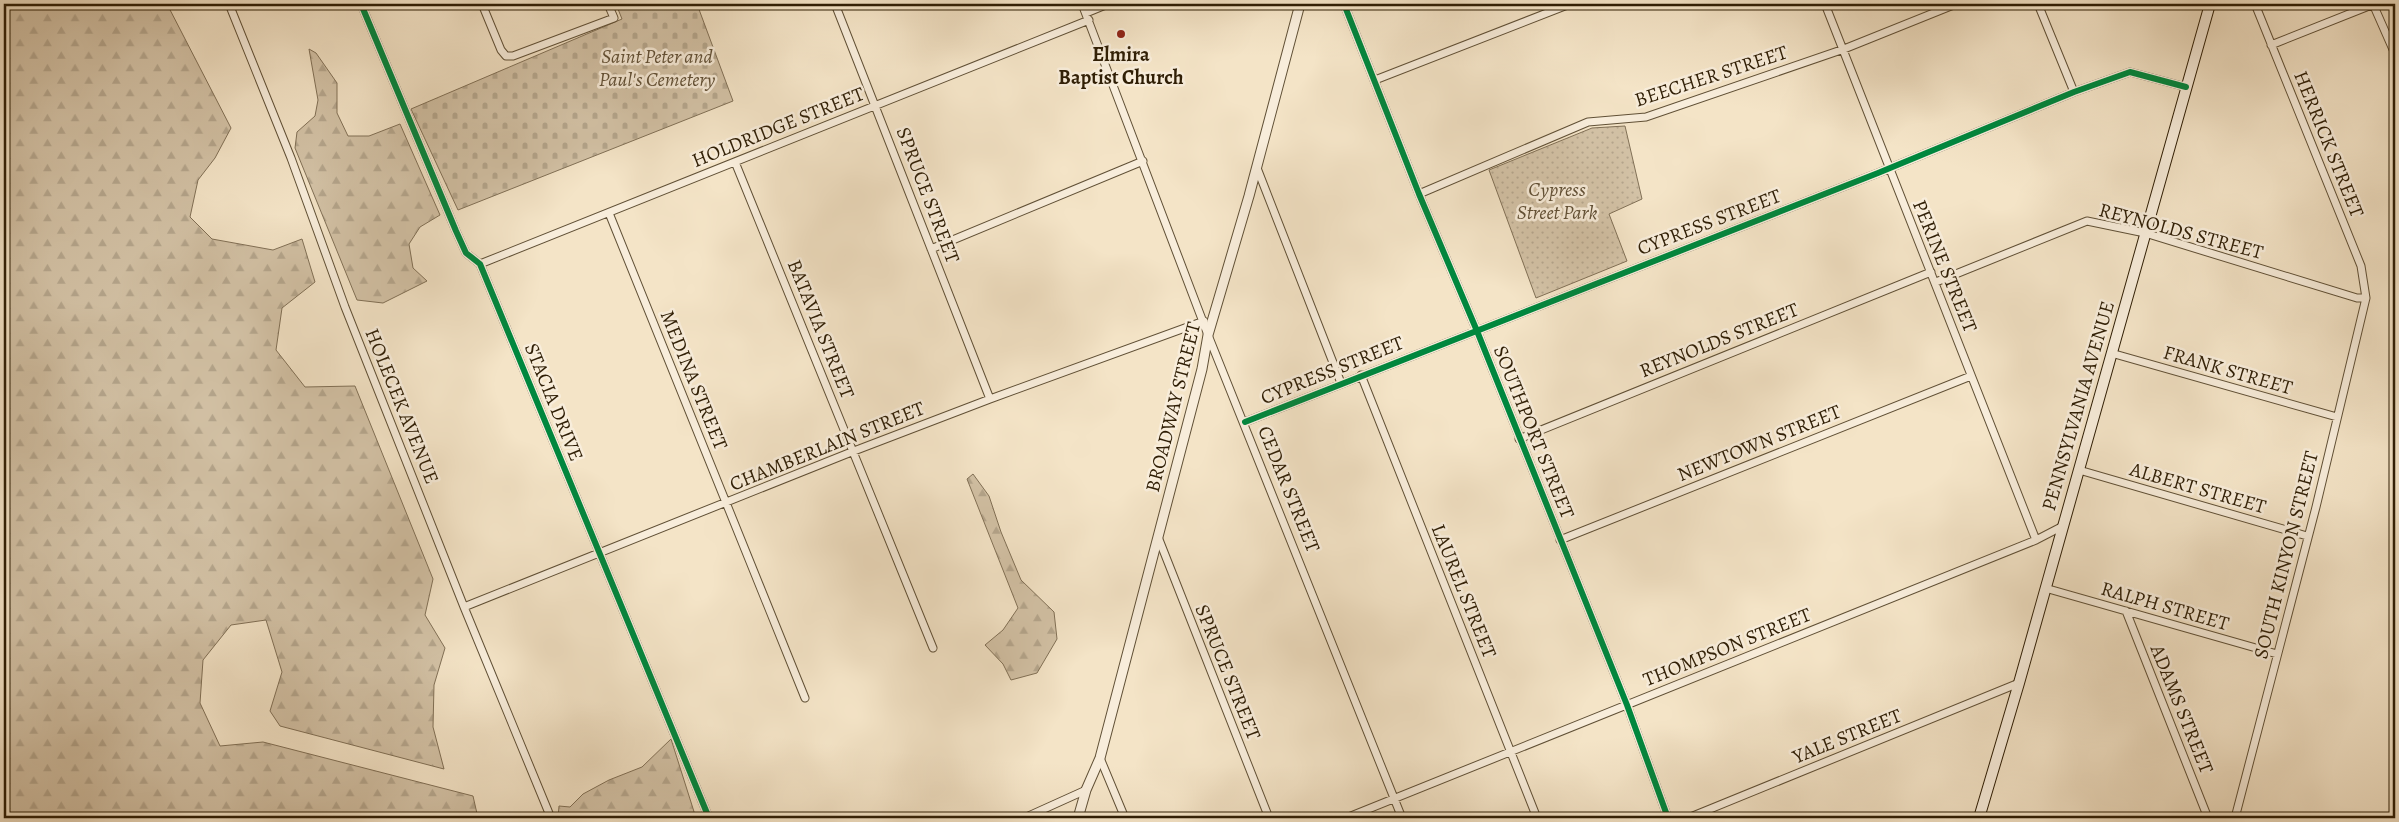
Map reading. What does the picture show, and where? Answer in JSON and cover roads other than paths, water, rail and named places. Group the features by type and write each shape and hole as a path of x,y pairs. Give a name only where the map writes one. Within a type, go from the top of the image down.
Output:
{"main road":[{"name":"PENNSYLVANIA AVENUE","path":"1979,818 2019,683 2110,353 2146,233 2210,4"}],"street":[{"name":"HOLECEK AVENUE","path":"229,4 291,158 345,306 464,607 551,818"},
{"name":"STACIA DRIVE","path":"361,4 466,253 480,264 709,818"},
{"path":"482,4 501,50 506,56 524,54 614,18 608,4"},
{"name":"SPRUCE STREET","path":"835,4 990,399"},
{"name":"CEDAR STREET","path":"1082,4 1208,335 1245,422 1402,818"},
{"path":"1086,13 1108,4"},
{"name":"BROADWAY STREET","path":"1078,818 1086,790 1100,758 1158,537 1208,335 1300,4"},
{"name":"SOUTHPORT STREET","path":"1344,4 1626,705 1668,818"},
{"path":"1375,80 1570,4"},
{"name":"PERINE STREET","path":"1825,4 2036,540"},
{"name":"BEECHER STREET","path":"1419,194 1588,122 1646,117 1844,49 1956,4"},
{"path":"2038,4 2074,92"},
{"name":"HERRICK STREET","path":"2254,4 2361,266 2366,298"},
{"path":"2271,45 2374,4 2395,54"},
{"name":"HOLDRIDGE STREET","path":"480,264 1089,20"},
{"name":"CYPRESS STREET","path":"1245,422 1889,169 2074,92 2130,72 2186,87"},
{"path":"932,249 1143,161"},
{"name":"BATAVIA STREET","path":"735,162 933,648"},
{"path":"1256,167 1341,383"},
{"name":"MEDINA STREET","path":"609,213 805,698"},
{"name":"REYNOLDS STREET","path":"1936,282 2087,221 2146,233 2357,298 2366,298"},
{"name":"REYNOLDS STREET","path":"1519,438 1931,272"},
{"name":"SOUTH KINYON STREET","path":"2235,818 2366,298"},
{"name":"CHAMBERLAIN STREET","path":"464,607 990,399 1204,321"},
{"name":"FRANK STREET","path":"2110,353 2337,417"},
{"name":"LAUREL STREET","path":"1361,375 1537,818"},
{"name":"NEWTOWN STREET","path":"1560,540 1971,376"},
{"name":"ALBERT STREET","path":"2079,470 2307,536"},
{"name":"THOMPSON STREET","path":"1346,818 2036,540 2063,526"},
{"name":"SPRUCE STREET","path":"1158,537 1269,818"},
{"name":"RALPH STREET","path":"2045,588 2277,654"},
{"name":"ADAMS STREET","path":"2126,611 2208,818"},
{"name":"YALE STREET","path":"1688,818 2019,683"},
{"path":"1100,758 1125,818"},
{"path":"1024,818 1086,790"}],"place":[{"name":"Elmira Baptist Church","path":"1121,34"}],"park label":[{"name":"Saint Peter and Paul's Cemetery","path":"657,68"},
{"name":"Cypress Street Park","path":"1557,200"}]}
